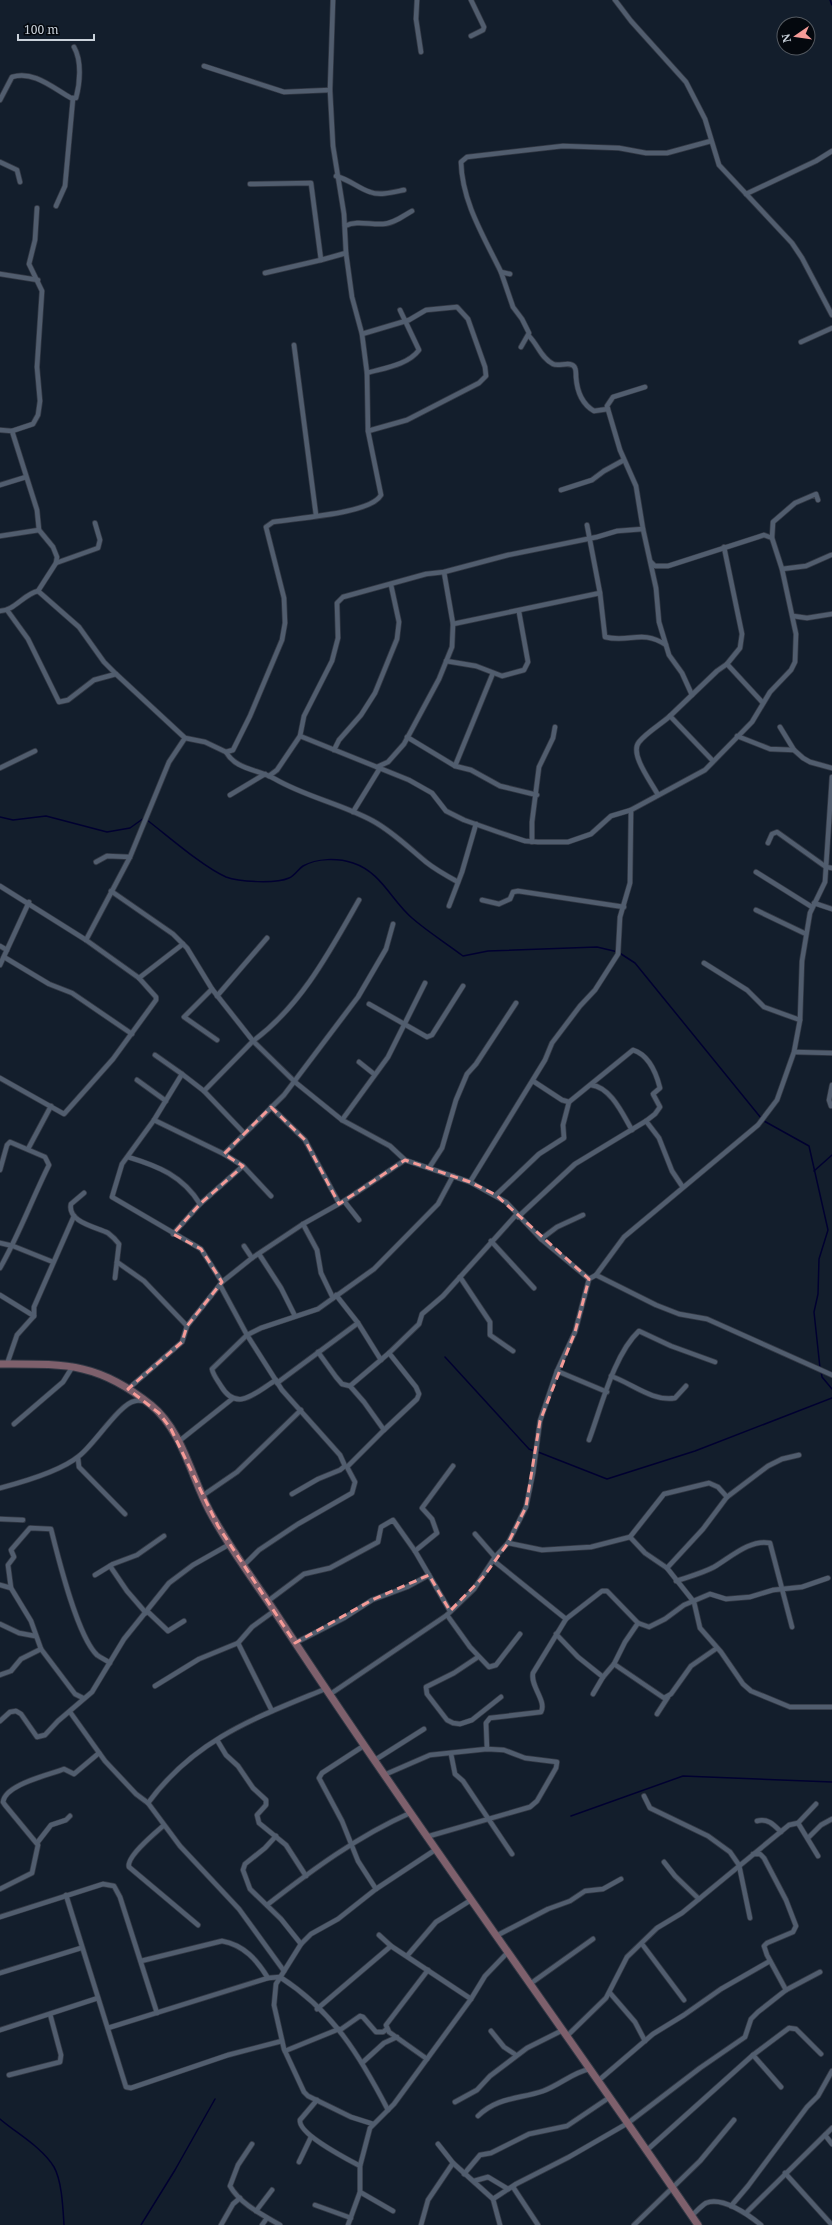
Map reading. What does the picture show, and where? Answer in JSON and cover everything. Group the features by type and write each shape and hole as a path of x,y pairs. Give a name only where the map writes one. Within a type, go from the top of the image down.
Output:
{"main road":[{"path":"4,1364 73,1366 101,1373 146,1401 165,1420 178,1442 202,1496 230,1544 327,1692 375,1760 435,1850 610,2097 698,2225"}],"street":[{"path":"226,752 233,750 235,747 250,716 282,640 285,623 284,598 266,527 273,522 345,512 379,500 381,495 368,431 367,373 362,334 352,297 346,253 345,226 332,146 330,90 333,0"},
{"path":"417,0 416,19 421,52"},
{"path":"471,0 484,27 483,30 471,36"},
{"path":"615,0 640,32 675,68 686,82 705,118 719,165 792,243 802,258 832,315"},
{"path":"56,206 65,186 73,98 76,98 78,90 79,65 74,47"},
{"path":"204,66 284,92 330,90"},
{"path":"0,100 12,77 25,74 73,98"},
{"path":"608,409 594,411 586,405 578,389 576,368 573,365 554,364 544,358 529,336 526,325 513,307 510,294 501,272 466,197 461,178 461,162 467,157 562,146 619,148 646,153 667,154 711,141"},
{"path":"746,194 816,161 832,151"},
{"path":"0,162 17,170 20,182"},
{"path":"336,176 350,180 371,193 381,194 404,190"},
{"path":"250,184 311,183 321,260"},
{"path":"0,430 12,431 33,424 38,415 40,401 37,366 42,291 29,264 35,240 37,208"},
{"path":"345,226 351,223 384,224 395,221 412,211"},
{"path":"265,273 346,253"},
{"path":"501,272 510,274"},
{"path":"0,274 38,280"},
{"path":"362,334 404,321 426,310 457,307 468,319 485,367 486,376 479,383 407,420 368,431"},
{"path":"367,373 397,365 415,356 419,350 400,310"},
{"path":"802,342 832,328"},
{"path":"521,347 529,336"},
{"path":"294,345 316,515"},
{"path":"645,387 613,398 607,406 624,460 636,486 643,529 654,574 659,622 666,645 692,695"},
{"path":"0,611 7,610 32,592 38,591 56,563 56,552 39,530 37,510 12,431"},
{"path":"561,490 592,480 604,471 624,460"},
{"path":"0,485 26,477"},
{"path":"300,736 379,767 428,789 446,811 476,824 532,842 568,842 591,834 611,816 631,810 658,794 705,770 752,722 763,703 791,670 795,662 796,634 782,569 772,538 773,522 786,510 807,496 816,494 818,500"},
{"path":"56,563 98,548 100,540 95,523"},
{"path":"587,525 588,538 600,593 605,637 616,640 654,637 666,645"},
{"path":"230,795 278,770 300,736 304,716 332,661 336,649 339,628 337,603 339,600 426,574 444,572 508,555 617,531 643,529"},
{"path":"0,536 39,530"},
{"path":"651,562 655,566 668,566 764,535 772,538"},
{"path":"658,794 638,759 635,750 638,743 670,716 717,671 731,662 740,648 742,634 724,547"},
{"path":"782,569 806,566 831,555"},
{"path":"654,574 655,566"},
{"path":"353,812 379,767 388,762 404,744 446,661 454,639 453,624 444,572"},
{"path":"334,750 339,740 361,715 375,693 397,639 398,622 391,585"},
{"path":"38,591 79,628 104,662 185,738 205,742 226,752 231,761 267,775 307,795 353,812 374,822 396,836 427,863 458,882"},
{"path":"453,624 519,612 600,593"},
{"path":"7,610 28,639 59,702 68,700 94,680 116,674"},
{"path":"446,661 476,666 493,673 508,676 519,673 527,667 519,612"},
{"path":"793,616 801,618 832,614"},
{"path":"794,622 801,618"},
{"path":"727,664 763,703"},
{"path":"455,766 493,673"},
{"path":"670,716 713,762"},
{"path":"532,842 532,822 537,795 539,767 549,748 556,727"},
{"path":"780,727 794,750 810,762 832,768"},
{"path":"737,736 770,749 794,750"},
{"path":"407,737 455,766 470,770 500,786 537,795"},
{"path":"86,940 130,857 168,762 185,738"},
{"path":"0,768 35,751"},
{"path":"388,762 388,771"},
{"path":"148,1803 164,1782 181,1765 218,1740 252,1720 272,1711 327,1692 449,1613 474,1590 494,1559 508,1543 526,1507 533,1473 540,1421 557,1371 575,1332 589,1279 596,1274 624,1237 682,1186 730,1149 770,1111 780,1093 794,1052 800,1020 801,977 806,934 813,905 823,887 826,867 832,777"},
{"path":"470,1182 533,1081 552,1042 580,1006 595,990 606,971 616,958 619,948 620,917 624,907 631,876 631,810"},
{"path":"448,906 458,882 476,824"},
{"path":"768,843 772,834 777,832 826,867 832,868"},
{"path":"96,862 107,856 130,857"},
{"path":"756,872 813,905 832,909"},
{"path":"0,886 29,902 139,978 154,994 156,1000 113,1059 64,1114 0,1078"},
{"path":"482,900 499,904 510,899 513,892 518,891 624,907"},
{"path":"111,892 128,902 184,944 212,990 253,1041 295,1082 342,1120 390,1146 405,1160 470,1182 496,1195 506,1202 517,1216 541,1239 589,1279"},
{"path":"204,1090 253,1041 272,1028 304,990 337,939 359,900"},
{"path":"0,965 29,902"},
{"path":"756,910 806,934"},
{"path":"224,1154 295,1082 358,997 386,948 393,924"},
{"path":"217,996 267,938"},
{"path":"139,978 184,944"},
{"path":"0,946 7,950"},
{"path":"4,957 49,984 72,993 132,1034"},
{"path":"704,963 747,990 764,1007 800,1020"},
{"path":"342,1120 388,1056 425,983"},
{"path":"369,1004 427,1037 432,1035 462,986"},
{"path":"212,990 184,1017 217,1040"},
{"path":"429,1168 442,1148 456,1100 467,1074 476,1064 516,1003"},
{"path":"350,1386 389,1353 419,1324 422,1314 443,1296 491,1241 575,1164 632,1130 655,1114 660,1107 653,1094 660,1088 650,1063 642,1053 633,1050 570,1102 563,1125 564,1138 539,1154 496,1195"},
{"path":"794,1052 832,1053"},
{"path":"155,1055 204,1090 244,1133"},
{"path":"359,1062 374,1074"},
{"path":"182,1074 154,1120 122,1164 112,1197 201,1249 247,1335 276,1382 340,1455 345,1466 292,1494"},
{"path":"138,1080 166,1101"},
{"path":"533,1081 562,1100 570,1102"},
{"path":"591,1085 601,1088 615,1102 632,1130"},
{"path":"831,1106 829,1100 832,1085"},
{"path":"28,1149 51,1106"},
{"path":"271,1107 304,1140 339,1204"},
{"path":"154,1120 224,1154 243,1166 270,1196"},
{"path":"646,1121 659,1138 672,1171 682,1186"},
{"path":"0,1170 9,1144 14,1142 45,1157 49,1165 33,1196 13,1246 0,1268"},
{"path":"128,1157 162,1168 192,1191 200,1204"},
{"path":"128,1389 182,1342 187,1326 221,1284 252,1258 303,1224 344,1201 405,1160"},
{"path":"174,1234 200,1204 243,1166"},
{"path":"232,1399 225,1393 212,1369 247,1335 261,1328 318,1309 374,1269 438,1204 453,1176"},
{"path":"84,1193 71,1204 71,1211 74,1216 115,1238 120,1248 115,1278"},
{"path":"344,1201 359,1220"},
{"path":"541,1239 557,1227 583,1215"},
{"path":"4,1364 17,1335 34,1316 34,1307 74,1216"},
{"path":"303,1224 317,1250 321,1273 335,1296 358,1323 381,1360"},
{"path":"491,1241 534,1288"},
{"path":"0,1243 13,1246 53,1262"},
{"path":"244,1246 252,1258"},
{"path":"259,1254 281,1288 295,1316"},
{"path":"117,1262 144,1281 187,1326"},
{"path":"596,1274 656,1305 680,1314 707,1319 832,1375"},
{"path":"460,1277 490,1322 490,1335 513,1351"},
{"path":"0,1295 34,1316"},
{"path":"178,1442 232,1399 245,1399 276,1382 358,1323"},
{"path":"589,1440 607,1392 611,1376 622,1354 639,1330 671,1346 715,1362"},
{"path":"318,1352 342,1384 350,1386 384,1430"},
{"path":"244,1565 259,1550 298,1524 352,1493 355,1482 347,1467 417,1399 419,1394 416,1387 389,1353"},
{"path":"14,1424 63,1382 73,1366"},
{"path":"557,1371 607,1392"},
{"path":"611,1376 634,1388 666,1398 678,1397 686,1386"},
{"path":"0,1488 56,1469 78,1458 92,1445 115,1416 131,1402 146,1401"},
{"path":"202,1496 237,1472 301,1410"},
{"path":"667,1568 704,1529 727,1497 775,1462 799,1455"},
{"path":"78,1458 79,1467 126,1514"},
{"path":"415,1551 437,1533 432,1519 422,1508 453,1466"},
{"path":"508,1543 542,1550 568,1547 591,1547 630,1537 664,1494 709,1483 718,1487 727,1497"},
{"path":"0,1519 23,1520"},
{"path":"268,1601 304,1574 330,1568 378,1542 381,1527 393,1520 415,1551 449,1613 478,1657 489,1667 493,1667 520,1634"},
{"path":"83,1698 75,1694 41,1649 35,1636 31,1621 11,1588 8,1565 14,1558 11,1550 30,1528 51,1529 62,1573 82,1629 98,1655 110,1663"},
{"path":"475,1534 494,1559 566,1619"},
{"path":"95,1575 110,1566 137,1555 164,1536"},
{"path":"630,1537 645,1552 667,1568 694,1602 700,1628 717,1648 734,1673 751,1691 790,1707 832,1707"},
{"path":"676,1581 713,1567 731,1555 760,1541 770,1543 792,1627"},
{"path":"0,1721 10,1712 16,1711 21,1714 37,1737 45,1735 83,1698 92,1692 124,1639 169,1583 193,1565 230,1544"},
{"path":"110,1566 127,1591 168,1631 184,1621"},
{"path":"295,1643 344,1618 366,1604 429,1575"},
{"path":"487,1750 486,1723 490,1718 524,1716 541,1712 542,1706 532,1677 566,1619 589,1599 606,1590 638,1623 644,1626 652,1626 684,1605 710,1594 731,1599 750,1597 781,1588 802,1587 828,1578"},
{"path":"0,1585 11,1588"},
{"path":"156,1686 199,1659 238,1643 252,1627 274,1611"},
{"path":"593,1694 603,1677 614,1664 624,1642 638,1623"},
{"path":"0,1624 19,1633 35,1636"},
{"path":"556,1634 578,1657 603,1677"},
{"path":"238,1643 272,1711"},
{"path":"657,1714 691,1666 717,1648"},
{"path":"0,1675 11,1671 22,1659 41,1649"},
{"path":"478,1657 454,1673 426,1687 426,1694 447,1720 460,1724 472,1720 501,1697"},
{"path":"614,1664 660,1696 664,1698 668,1697"},
{"path":"484,1710 490,1718"},
{"path":"70,1712 99,1753 125,1783 148,1803 163,1826 239,1909 284,1971"},
{"path":"375,1760 424,1729"},
{"path":"218,1740 226,1755 238,1766 252,1788 266,1800 266,1805 258,1812 257,1819 286,1845 306,1876"},
{"path":"364,1745 322,1773 319,1778 361,1866 376,1889"},
{"path":"384,1775 430,1755 487,1750 504,1750 525,1758 557,1762 556,1768 536,1801 530,1807 426,1837"},
{"path":"0,1889 32,1873 38,1849 37,1843 3,1802 6,1795 16,1786 64,1770 74,1774 99,1753"},
{"path":"451,1754 455,1774 463,1781 512,1854"},
{"path":"644,1796 650,1808 714,1839 730,1852 739,1865 750,1918"},
{"path":"455,2102 477,2090 490,2076 535,2043 565,2033 610,1993 624,1962 657,1928 682,1913 781,1832 794,1823 798,1824 816,1804"},
{"path":"267,1905 327,1860 383,1825 410,1813"},
{"path":"37,1843 51,1825 66,1820 70,1816"},
{"path":"757,1821 763,1819 781,1832"},
{"path":"808,1838 821,1825 832,1819"},
{"path":"798,1824 818,1856"},
{"path":"163,1826 149,1838 130,1861 130,1867 198,1925"},
{"path":"276,1836 265,1848 243,1866 250,1889 267,1905 300,1944"},
{"path":"373,2124 351,2116 317,2100 304,2092 285,2051 282,2041 274,2005 274,1990 300,1944 311,1934 338,1919 376,1889 435,1850"},
{"path":"753,1854 760,1854 764,1858 786,1900 796,1926 793,1932 765,1944 764,1948 786,1990"},
{"path":"664,1862 675,1876 699,1899"},
{"path":"496,1936 548,1909 574,1899 585,1891 603,1889 621,1879"},
{"path":"0,1917 103,1884 114,1886 120,1897 157,2013"},
{"path":"66,1895 81,1948 108,2028 123,2084 128,2088 228,2055 282,2041"},
{"path":"407,1956 436,1922 471,1900"},
{"path":"379,1935 391,1946 471,1999"},
{"path":"530,1984 593,1939"},
{"path":"141,1961 222,1942 231,1943 248,1953 268,1978"},
{"path":"642,1944 684,2000"},
{"path":"317,2009 324,2005 335,1993 391,1946"},
{"path":"0,1973 81,1948"},
{"path":"348,2225 360,2192 360,2166 365,2144 373,2124 388,2110 427,2059 471,1999 490,1969 508,1952"},
{"path":"598,2081 644,2041 722,1989 770,1961"},
{"path":"384,2042 388,2030 387,2022 428,1970"},
{"path":"493,2199 628,2123 700,2068 745,2037 754,2015 786,1990 820,1972"},
{"path":"108,2028 268,1978 280,1977 306,1997 339,2029 362,2063 388,2110"},
{"path":"610,1993 635,2022 644,2041"},
{"path":"0,2030 98,1998"},
{"path":"9,2075 60,2062 61,2056 50,2014"},
{"path":"285,2051 339,2029 360,2016 376,2032 388,2030"},
{"path":"646,2150 753,2056 792,2028 821,2054"},
{"path":"388,2030 427,2059"},
{"path":"491,2030 504,2047 516,2056"},
{"path":"362,2063 384,2042 397,2037"},
{"path":"753,2056 781,2088"},
{"path":"478,2116 486,2108 506,2099 543,2090 580,2071 590,2069"},
{"path":"731,2206 748,2186 807,2106 818,2096 832,2071"},
{"path":"464,2174 480,2156 489,2154 529,2134 567,2126 610,2097"},
{"path":"317,2100 300,2120 301,2127 311,2137 360,2166"},
{"path":"634,2225 700,2162 734,2120"},
{"path":"746,2213 832,2128"},
{"path":"825,2135 832,2144"},
{"path":"299,2162 311,2137"},
{"path":"252,2144 238,2166 230,2186 240,2198 256,2211 280,2225"},
{"path":"438,2144 453,2163 493,2199 500,2225"},
{"path":"421,2225 430,2196 453,2163"},
{"path":"785,2173 832,2225"},
{"path":"474,2181 488,2177 511,2188 538,2225"},
{"path":"256,2211 272,2190"},
{"path":"360,2192 393,2211"},
{"path":"221,2225 233,2204 240,2198"},
{"path":"691,2216 706,2204 711,2202 731,2206 746,2213 761,2225"},
{"path":"315,2205 351,2218"},
{"path":"262,2225 267,2218"}],"highlighted area":[{"path":"271,1107 305,1140 339,1204 405,1160 470,1182 496,1195 589,1279 575,1332 540,1421 526,1507 508,1543 484,1576 450,1611 429,1575 372,1600 295,1643 218,1526 171,1429 159,1413 128,1389 182,1342 187,1326 222,1282 201,1249 173,1234 200,1204 243,1166 224,1154"}],"waterway":[{"path":"830,0 832,5"},
{"path":"0,817 13,820 46,816 107,832 130,828 144,818"},
{"path":"147,820 207,866 232,879 258,882 283,880 291,877 303,866 321,860 341,860 363,867 385,887 412,918 463,956 488,951 597,947 618,952 635,963 761,1118"},
{"path":"764,1121 809,1146 828,1230 819,1259 818,1294 814,1312 820,1368"},
{"path":"814,1171 832,1155"},
{"path":"445,1357 529,1449 534,1451"},
{"path":"821,1371 822,1377 832,1389"},
{"path":"538,1452 607,1479 695,1451 832,1398"},
{"path":"571,1816 683,1776 832,1782"},
{"path":"141,2225 175,2170 215,2099"},
{"path":"0,2119 43,2153 54,2167 59,2180 63,2203 64,2225"}]}
